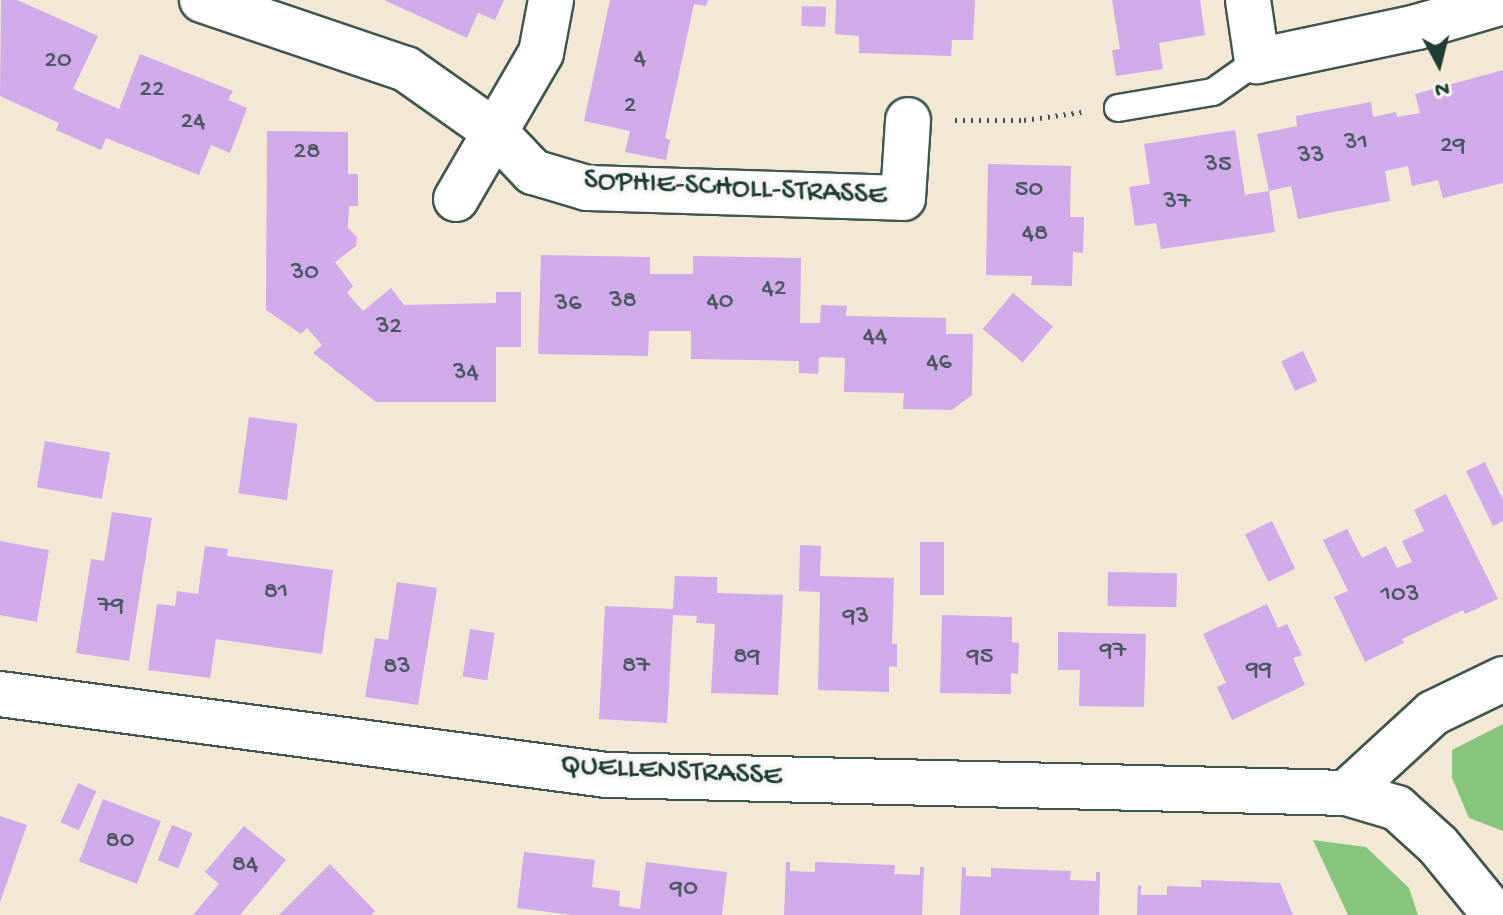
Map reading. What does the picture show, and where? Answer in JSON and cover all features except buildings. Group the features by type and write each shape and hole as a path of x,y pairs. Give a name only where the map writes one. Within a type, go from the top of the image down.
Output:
{"street":[{"name":"SOPHIE-SCHOLL-STRASSE","path":"202,0 406,69 494,131 533,172 587,188 903,198 908,120"},
{"path":"456,199 541,53 551,0"},
{"path":"1248,0 1257,61 1417,27 1503,2"},
{"path":"1346,793 1433,713 1503,679"},
{"name":"QUELLENSTRASSE","path":"0,694 606,775 1346,793 1397,808 1438,845 1495,915"}],"lane":[{"path":"1118,108 1213,92 1257,61"}],"path":[{"path":"908,120 1024,120 1118,108"}],"green space":[{"path":"1503,724 1503,831 1469,818 1452,778 1452,750"},
{"path":"1313,840 1366,847 1409,888 1418,915 1348,915"}]}
